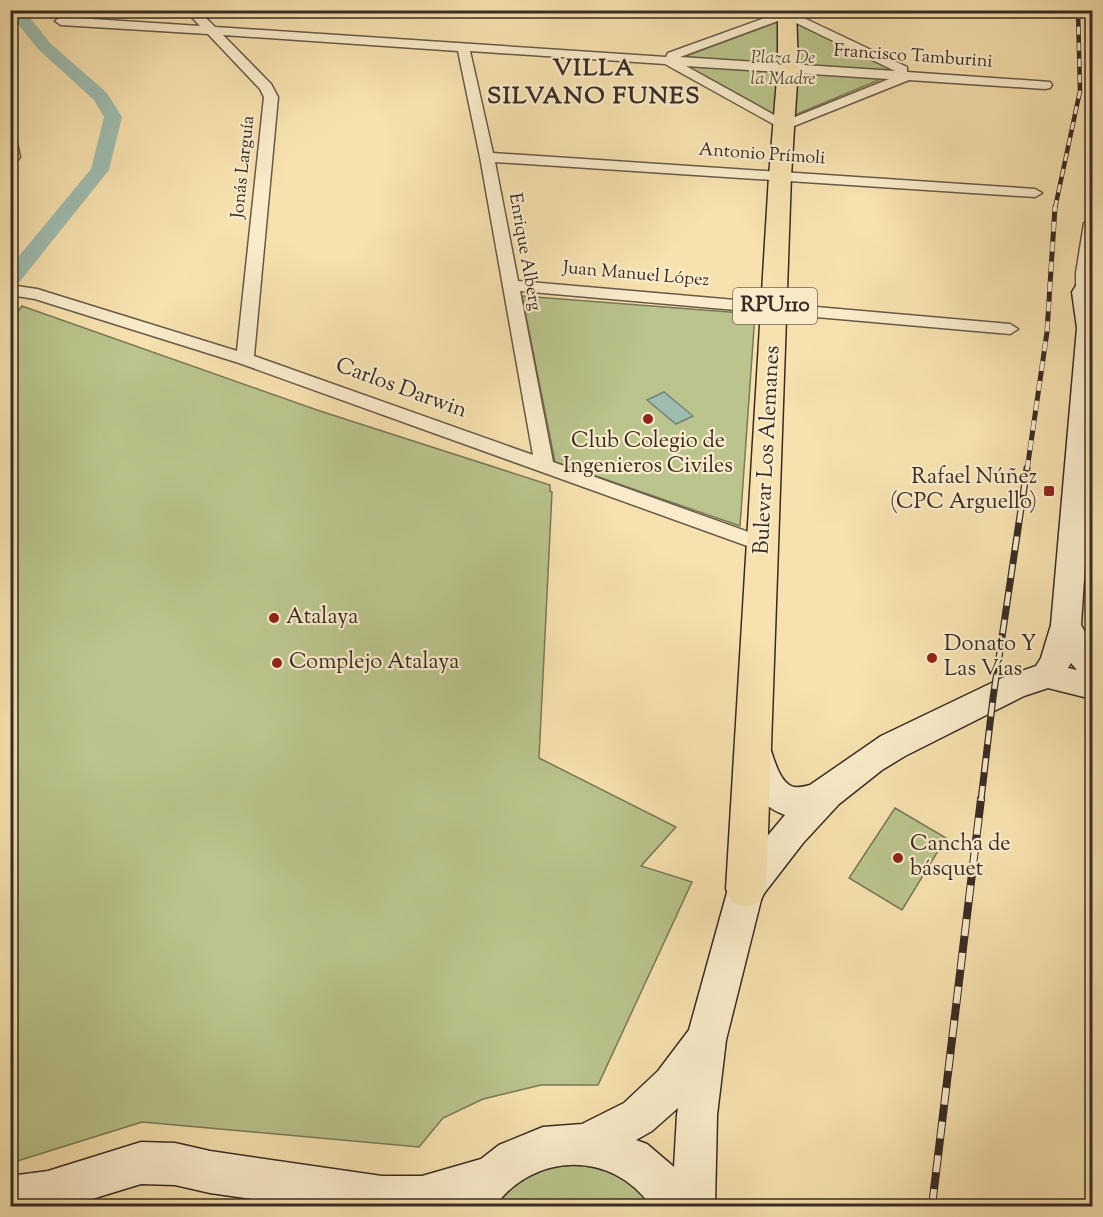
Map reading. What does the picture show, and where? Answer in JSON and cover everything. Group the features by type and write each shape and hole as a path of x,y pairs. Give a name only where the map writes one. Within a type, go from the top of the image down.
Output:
{"main road":[{"name":"Bulevar Los Alemanes","path":"746,889 780,176 788,67 787,12"},
{"path":"1047,675 1056,662 1066,625 1091,324 1088,285"},
{"path":"1066,625 1092,668"},
{"path":"694,1206 697,1115 706,1040 746,889 791,832 826,794 870,760 893,746 1013,687 1047,675 1092,687"},
{"path":"754,748 766,781 782,799 789,802 807,803 826,794"},
{"path":"587,1144 638,1117 672,1085 706,1040"},
{"path":"10,1197 48,1192 141,1163 175,1164 210,1172 382,1197 422,1197 480,1192 512,1160 536,1149 561,1143 587,1144 611,1150 635,1162 656,1179 676,1206"}],"street":[{"name":"Jonás Larguía","path":"191,10 266,87 271,97 245,359"},
{"path":"664,58 787,12 911,75"},
{"name":"Francisco Tamburini","path":"61,21 664,58 1045,85"},
{"name":"Enrique Alberg","path":"463,46 487,157 544,466"},
{"path":"664,58 784,126 911,75"},
{"path":"10,143 12,157 10,160"},
{"name":"Antonio Prímoli","path":"487,157 1035,194"},
{"path":"1088,285 1084,273 1092,223"},
{"name":"Juan Manuel López","path":"510,285 775,306 1010,329"},
{"name":"Carlos Darwin","path":"14,290 37,294 245,359 764,545"}],"green space":[{"name":"Plaza De la Madre","path":"782,20 793,22 898,72 783,120 675,60"},
{"name":"Club Colegio de Ingenieros Civiles","path":"522,296 755,314 740,526 555,462"},
{"name":"Complejo Atalaya","path":"22,306 320,411 550,485 552,492 539,758 676,827 641,866 692,882 598,1085 541,1085 483,1099 443,1118 419,1147 142,1122 11,1163 10,321"},
{"name":"Cancha de básquet","path":"895,808 946,838 902,910 849,878"},
{"path":"602,1163 650,1194 660,1206 490,1206 506,1187 541,1164"}],"shaded area":[{"path":"664,392 693,416 676,424 647,400"}],"waterway":[{"path":"10,281 100,170 113,117 101,97 44,46 15,10"}],"railway":[{"path":"1055,208 1080,91 1078,10"},
{"path":"1027,470 1047,332 1055,207"},
{"path":"981,800 993,698 1027,468"},
{"path":"932,1206 981,799"}],"place":[{"name":"Club Colegio de Ingenieros Civiles","path":"648,419"},
{"name":"Rafael Núñez (CPC Arguello)","path":"1049,491"},
{"name":"Atalaya","path":"274,618"},
{"name":"Donato Y Las Vías","path":"932,658"},
{"name":"Complejo Atalaya","path":"277,663"},
{"name":"Cancha de básquet","path":"898,858"}],"district":[{"name":"VILLA SILVANO FUNES","path":"594,83"}]}
